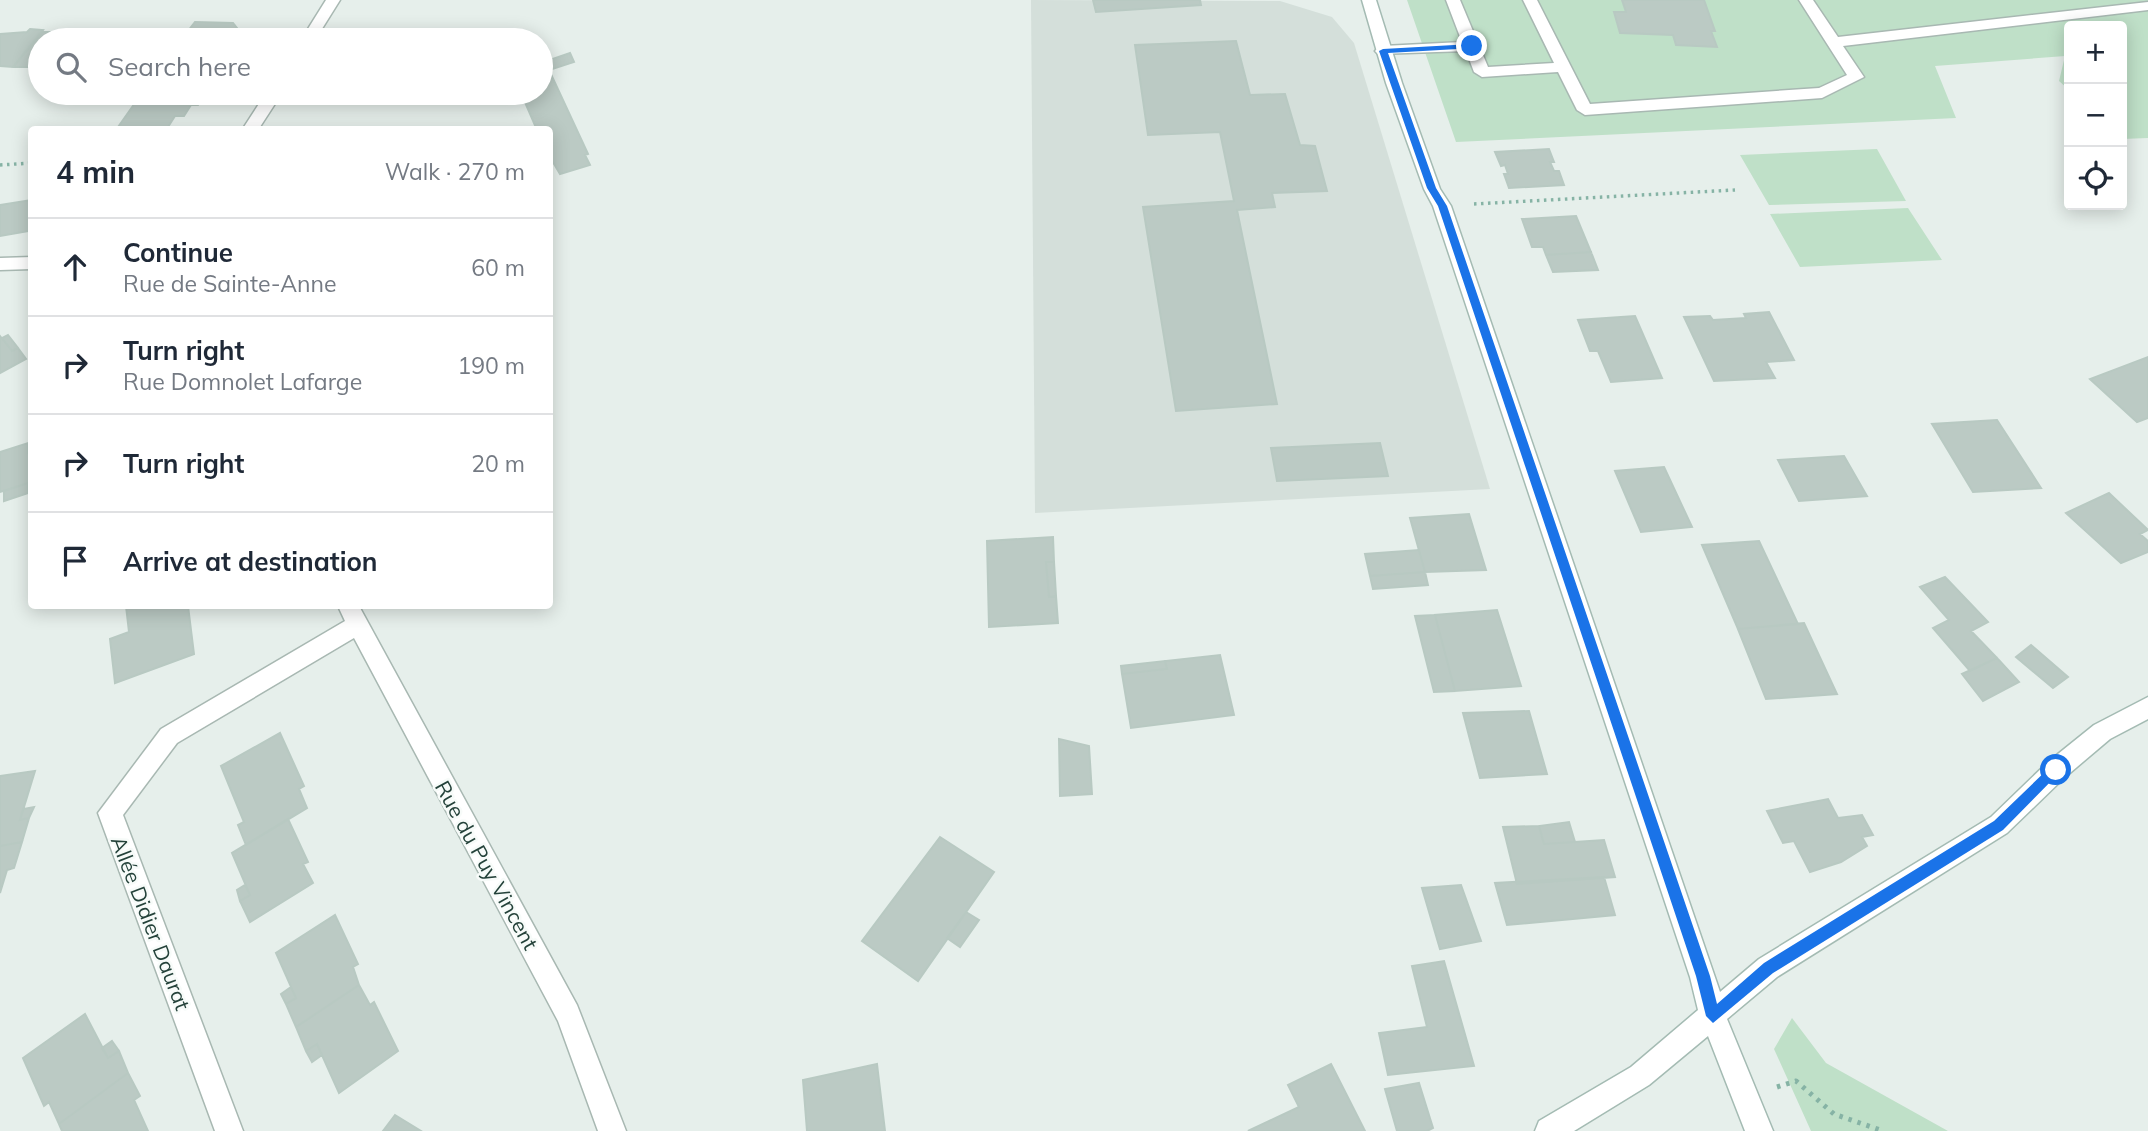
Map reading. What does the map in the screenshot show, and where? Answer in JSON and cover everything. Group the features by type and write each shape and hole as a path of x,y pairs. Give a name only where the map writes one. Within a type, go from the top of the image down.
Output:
{"street":[{"path":"316,28 333,0"},
{"path":"1369,0 1383,51 1432,188 1443,206 1703,976 1713,1016 1759,1131"},
{"path":"1453,0 1482,72 1564,67"},
{"path":"1530,0 1586,110 1822,93 1856,76 1805,0"},
{"path":"1834,41 2148,6"},
{"path":"1383,51 1472,46"},
{"path":"253,126 266,105"},
{"path":"0,264 28,263"},
{"name":"Allée Didier Daurat","path":"229,1131 110,813 169,736 352,615"},
{"name":"Rue du Puy Vincent","path":"352,615 568,1014 612,1131"},
{"path":"1549,1131 1640,1076 1768,968 1999,825 2056,770 2102,732 2148,707"}],"path":[{"path":"0,165 28,163"},
{"path":"1443,206 1735,190"},
{"path":"1746,1097 1796,1080 1834,1114 1883,1131"}],"shaded area":[{"path":"1031,0 1280,1 1332,17 1354,43 1490,489 1035,513"}],"green space":[{"path":"1407,0 2148,0 2148,138 2127,139 2127,21 2064,21 2064,56 1935,66 1956,118 1456,142"},
{"path":"2064,60 2064,86 2059,81"},
{"path":"1877,149 1906,201 1769,205 1740,155"},
{"path":"1908,208 1942,260 1800,267 1770,214"},
{"path":"1792,1018 1826,1063 1948,1131 1811,1131 1774,1049"}],"building":[{"path":"1093,0 1200,0 1201,5 1096,12"},
{"path":"1622,0 1704,0 1715,31 1711,31 1717,47 1676,45 1673,35 1620,33 1614,12 1626,12"},
{"path":"195,22 233,23 237,28 190,28"},
{"path":"27,32 28,48 13,67 0,66 0,34"},
{"path":"1236,41 1250,95 1285,94 1300,145 1315,146 1327,191 1272,193 1275,207 1237,210 1277,404 1176,411 1143,207 1234,201 1220,132 1148,135 1135,45"},
{"path":"28,49 28,67 13,67"},
{"path":"570,53 574,62 553,69 553,59"},
{"path":"553,79 588,154 585,155 590,165 560,174 553,162 553,126 535,126 526,105 553,105"},
{"path":"134,105 191,105 184,116 175,116 169,126 119,126"},
{"path":"1549,149 1554,162 1550,162 1554,171 1559,171 1564,185 1509,188 1504,174 1508,174 1505,165 1501,166 1495,152"},
{"path":"28,201 28,231 0,236 0,205"},
{"path":"1576,216 1591,252 1546,255 1543,247 1532,247 1522,219"},
{"path":"1591,252 1598,270 1553,272 1546,255"},
{"path":"1769,312 1794,360 1766,362 1775,378 1714,381 1684,317 1710,316 1713,320 1746,318 1744,314"},
{"path":"1635,316 1662,378 1611,382 1598,351 1590,351 1578,320"},
{"path":"8,335 18,348 12,351 2,338"},
{"path":"0,336 12,351 18,348 26,359 0,373"},
{"path":"2148,357 2148,418 2137,422 2090,379"},
{"path":"1997,420 2041,488 1973,492 1932,424"},
{"path":"28,443 28,483 0,492 0,452"},
{"path":"1380,443 1388,476 1277,481 1271,448"},
{"path":"1844,456 1867,496 1799,501 1778,460"},
{"path":"1664,467 1692,527 1641,532 1615,471"},
{"path":"28,483 28,493 4,501 4,491"},
{"path":"2109,493 2148,530 2140,534 2148,541 2148,552 2121,563 2066,513"},
{"path":"1469,514 1486,570 1425,572 1410,518"},
{"path":"1053,537 1054,562 1046,562 1049,597 1056,596 1058,623 989,627 987,541"},
{"path":"1759,541 1798,624 1738,629 1702,545"},
{"path":"1419,550 1425,572 1370,576 1365,554"},
{"path":"1046,562 1054,562 1056,596 1049,597"},
{"path":"1425,572 1428,585 1373,589 1370,576"},
{"path":"1945,577 1988,622 1971,631 1997,658 1970,671 1933,628 1949,620 1920,587"},
{"path":"126,609 188,609 194,654 115,683 110,639 129,632"},
{"path":"1497,610 1521,686 1455,691 1435,615"},
{"path":"1435,615 1455,691 1434,692 1415,616"},
{"path":"1804,623 1837,694 1766,699 1738,629"},
{"path":"2031,645 2068,677 2053,688 2016,657"},
{"path":"1220,655 1234,715 1131,728 1122,674 1167,669 1165,661"},
{"path":"1997,658 2019,682 1983,701 1962,674"},
{"path":"1165,661 1167,669 1122,674 1121,666"},
{"path":"1529,711 1547,774 1480,778 1463,713"},
{"path":"280,733 304,786 299,789 307,808 246,845 238,825 244,822 221,766"},
{"path":"1059,739 1089,746 1092,794 1060,796"},
{"path":"35,771 20,820 29,818 22,842 0,846 0,776"},
{"path":"1828,799 1838,818 1862,815 1873,835 1862,837 1867,846 1841,862 1810,872 1794,841 1783,843 1767,811"},
{"path":"34,807 29,818 20,820 23,809"},
{"path":"288,819 308,862 303,864 313,883 250,922 240,901 250,895 232,853"},
{"path":"1569,822 1575,842 1544,844 1539,826"},
{"path":"1539,826 1544,844 1604,840 1615,877 1517,884 1503,827"},
{"path":"940,837 994,872 918,981 862,941"},
{"path":"22,842 14,868 7,870 0,893 0,846"},
{"path":"1604,877 1615,915 1507,925 1495,883"},
{"path":"245,885 250,895 240,901 237,890"},
{"path":"1461,885 1481,941 1440,949 1422,888"},
{"path":"966,912 979,920 960,947 947,938"},
{"path":"335,915 358,964 353,967 359,985 296,1027 286,1004 296,998 276,953"},
{"path":"1444,961 1474,1066 1388,1075 1379,1033 1427,1027 1412,966"},
{"path":"359,985 370,1005 374,1002 398,1051 339,1093 317,1044 306,1051 296,1027"},
{"path":"291,987 296,998 286,1004 281,994"},
{"path":"85,1014 108,1058 119,1051 128,1073 59,1124 49,1102 44,1106 23,1058"},
{"path":"112,1041 119,1051 108,1058 102,1048"},
{"path":"317,1044 322,1055 312,1062 306,1051"},
{"path":"877,1064 885,1131 807,1131 803,1080"},
{"path":"1331,1064 1365,1131 1248,1131 1299,1107 1288,1085"},
{"path":"128,1073 140,1096 134,1100 148,1131 62,1131 59,1124"},
{"path":"1419,1083 1433,1128 1427,1131 1397,1131 1385,1089"},
{"path":"395,1115 421,1131 383,1131"}],"route":[{"path":"1472,46 1383,51 1432,188 1443,206 1703,976 1713,1016 1768,968 1999,825 2056,770"}]}
